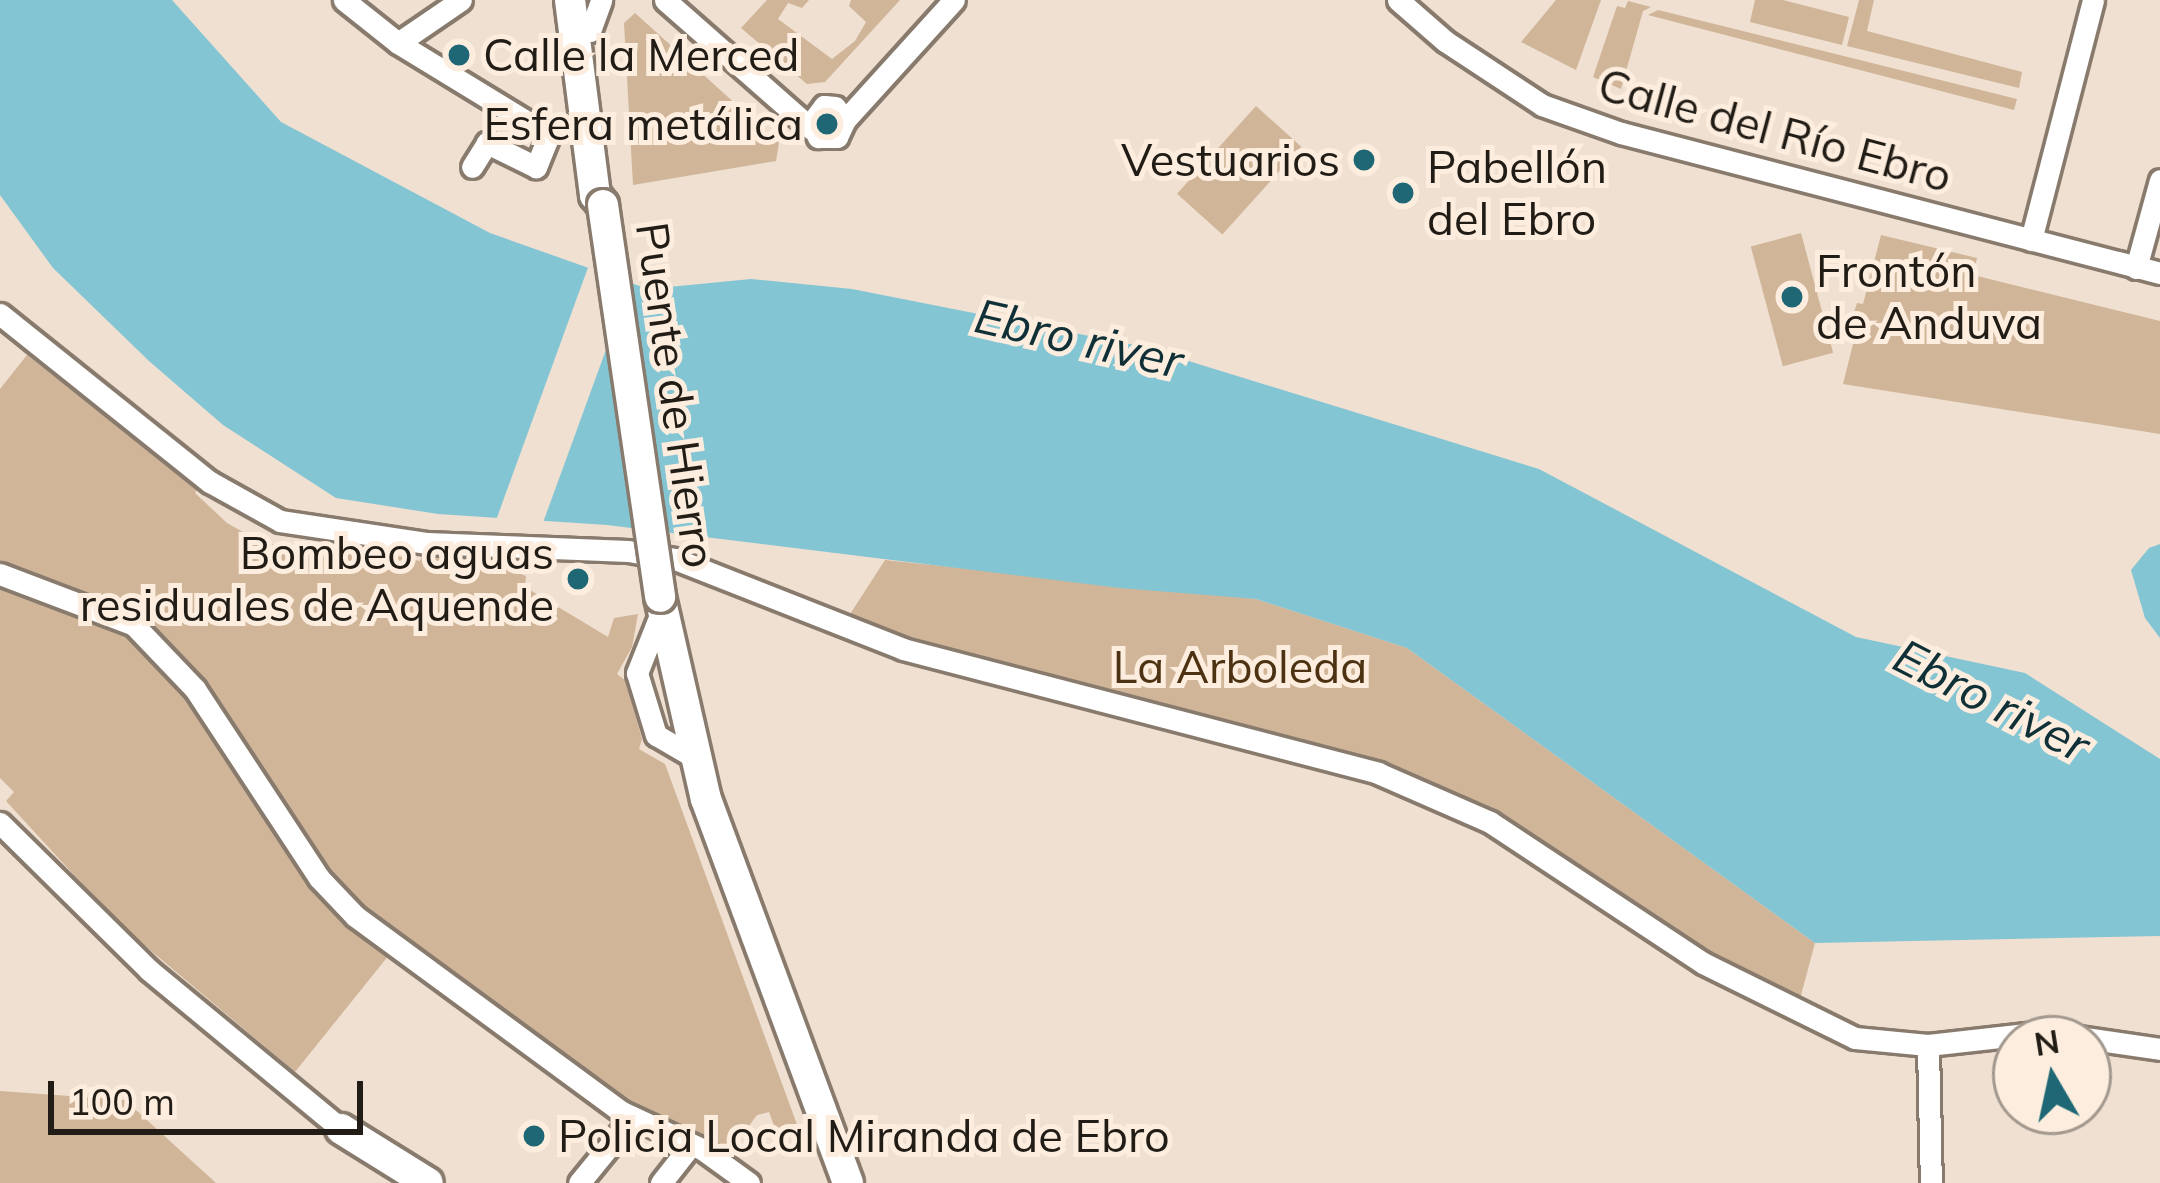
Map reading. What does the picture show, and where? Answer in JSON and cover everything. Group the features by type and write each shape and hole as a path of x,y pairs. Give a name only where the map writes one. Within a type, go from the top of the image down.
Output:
{"main road":[{"path":"570,0 596,196 603,205"},
{"path":"589,15 603,205"},
{"name":"Puente de Hierro","path":"603,205 661,604 694,758 734,882 848,1183"},
{"path":"340,1129 391,1183"},
{"path":"340,1129 428,1183"}],"street":[{"path":"344,0 398,44 549,135 536,167 487,143 472,167"},
{"path":"589,15 601,0"},
{"path":"665,0 812,129 814,113 824,106 840,110 845,120 954,0"},
{"name":"Calle del Río Ebro","path":"1398,0 1445,41 1542,105 1628,136 2160,273"},
{"path":"2031,240 2093,0"},
{"path":"398,44 453,2"},
{"path":"2136,268 2160,181"},
{"path":"0,314 211,482 280,521 427,543 628,551 676,560 903,650 1378,773 1490,822 1703,962 1796,1013 1855,1038 1928,1045 2044,1032 2160,1048"},
{"path":"0,574 106,610 147,634 194,689 319,878 355,916 564,1072 740,1180"},
{"path":"661,604 638,673 656,735 694,758"},
{"path":"642,690 679,696"},
{"path":"650,718 679,696"},
{"path":"0,823 149,970 340,1129"},
{"path":"1928,1045 1931,1183"},
{"path":"579,1183 633,1117"},
{"path":"661,1183 690,1146"}],"green space":[{"path":"767,0 809,0 802,8 788,3 778,19 832,59 855,41 866,22 849,6 851,0 900,0 825,82 807,84 741,28"},
{"path":"1556,0 1601,0 1576,70 1521,42"},
{"path":"1755,0 1783,0 1849,17 1842,45 1750,22"},
{"path":"1859,0 1874,0 1867,31 2022,72 2019,88 1847,46"},
{"path":"1628,1 1651,7 1643,11 1621,89 1593,77 1617,6 1625,8"},
{"path":"1658,10 2017,99 2014,110 1648,15"},
{"path":"635,13 779,143 776,161 633,185 624,23"},
{"path":"1256,106 1301,147 1222,235 1177,194"},
{"name":"Frontón de Anduva","path":"1801,233 1833,353 1783,366 1751,246"},
{"path":"1881,235 1977,258 1973,275 2160,321 2160,434 1843,384 1857,328 1850,325 1857,303 1863,304"},
{"path":"27,355 198,488 195,493 227,523 250,536 277,546 362,548 420,561 422,555 483,560 526,576 525,587 608,637 614,618 638,614 632,647 617,674 626,681 642,739 639,749 665,764 799,1130 780,1142 769,1112 757,1115 728,1154 643,1115 344,896 259,773 111,605 0,567 0,389"},
{"name":"La Arboleda","path":"885,560 1256,599 1407,648 1815,943 1796,1014 1450,801 843,625"},
{"path":"0,581 126,627 186,691 347,918 389,955 295,1072 118,923 6,801 14,792 0,778"},
{"path":"0,1091 125,1100 216,1183 0,1183"}],"water":[{"name":"Ebro river","path":"0,0 172,0 281,122 490,233 648,289 751,279 852,289 1140,346 1539,469 1856,637 2025,673 2160,759 2160,936 1815,943 1407,648 1256,599 1120,588 607,525 438,514 336,498 223,425 149,361 53,268 0,195"},
{"path":"2160,544 2160,638 2145,618 2131,570 2149,548"}],"pier":[{"path":"590,262 632,277 538,536 496,520"}],"place":[{"name":"Calle la Merced","path":"459,55"},
{"name":"Esfera metálica","path":"827,124"},
{"name":"Vestuarios","path":"1364,160"},
{"name":"Pabellón del Ebro","path":"1403,193"},
{"name":"Frontón de Anduva","path":"1792,297"},
{"name":"Bombeo aguas residuales de Aquende","path":"578,579"},
{"name":"Policia Local Miranda de Ebro","path":"534,1136"}]}
